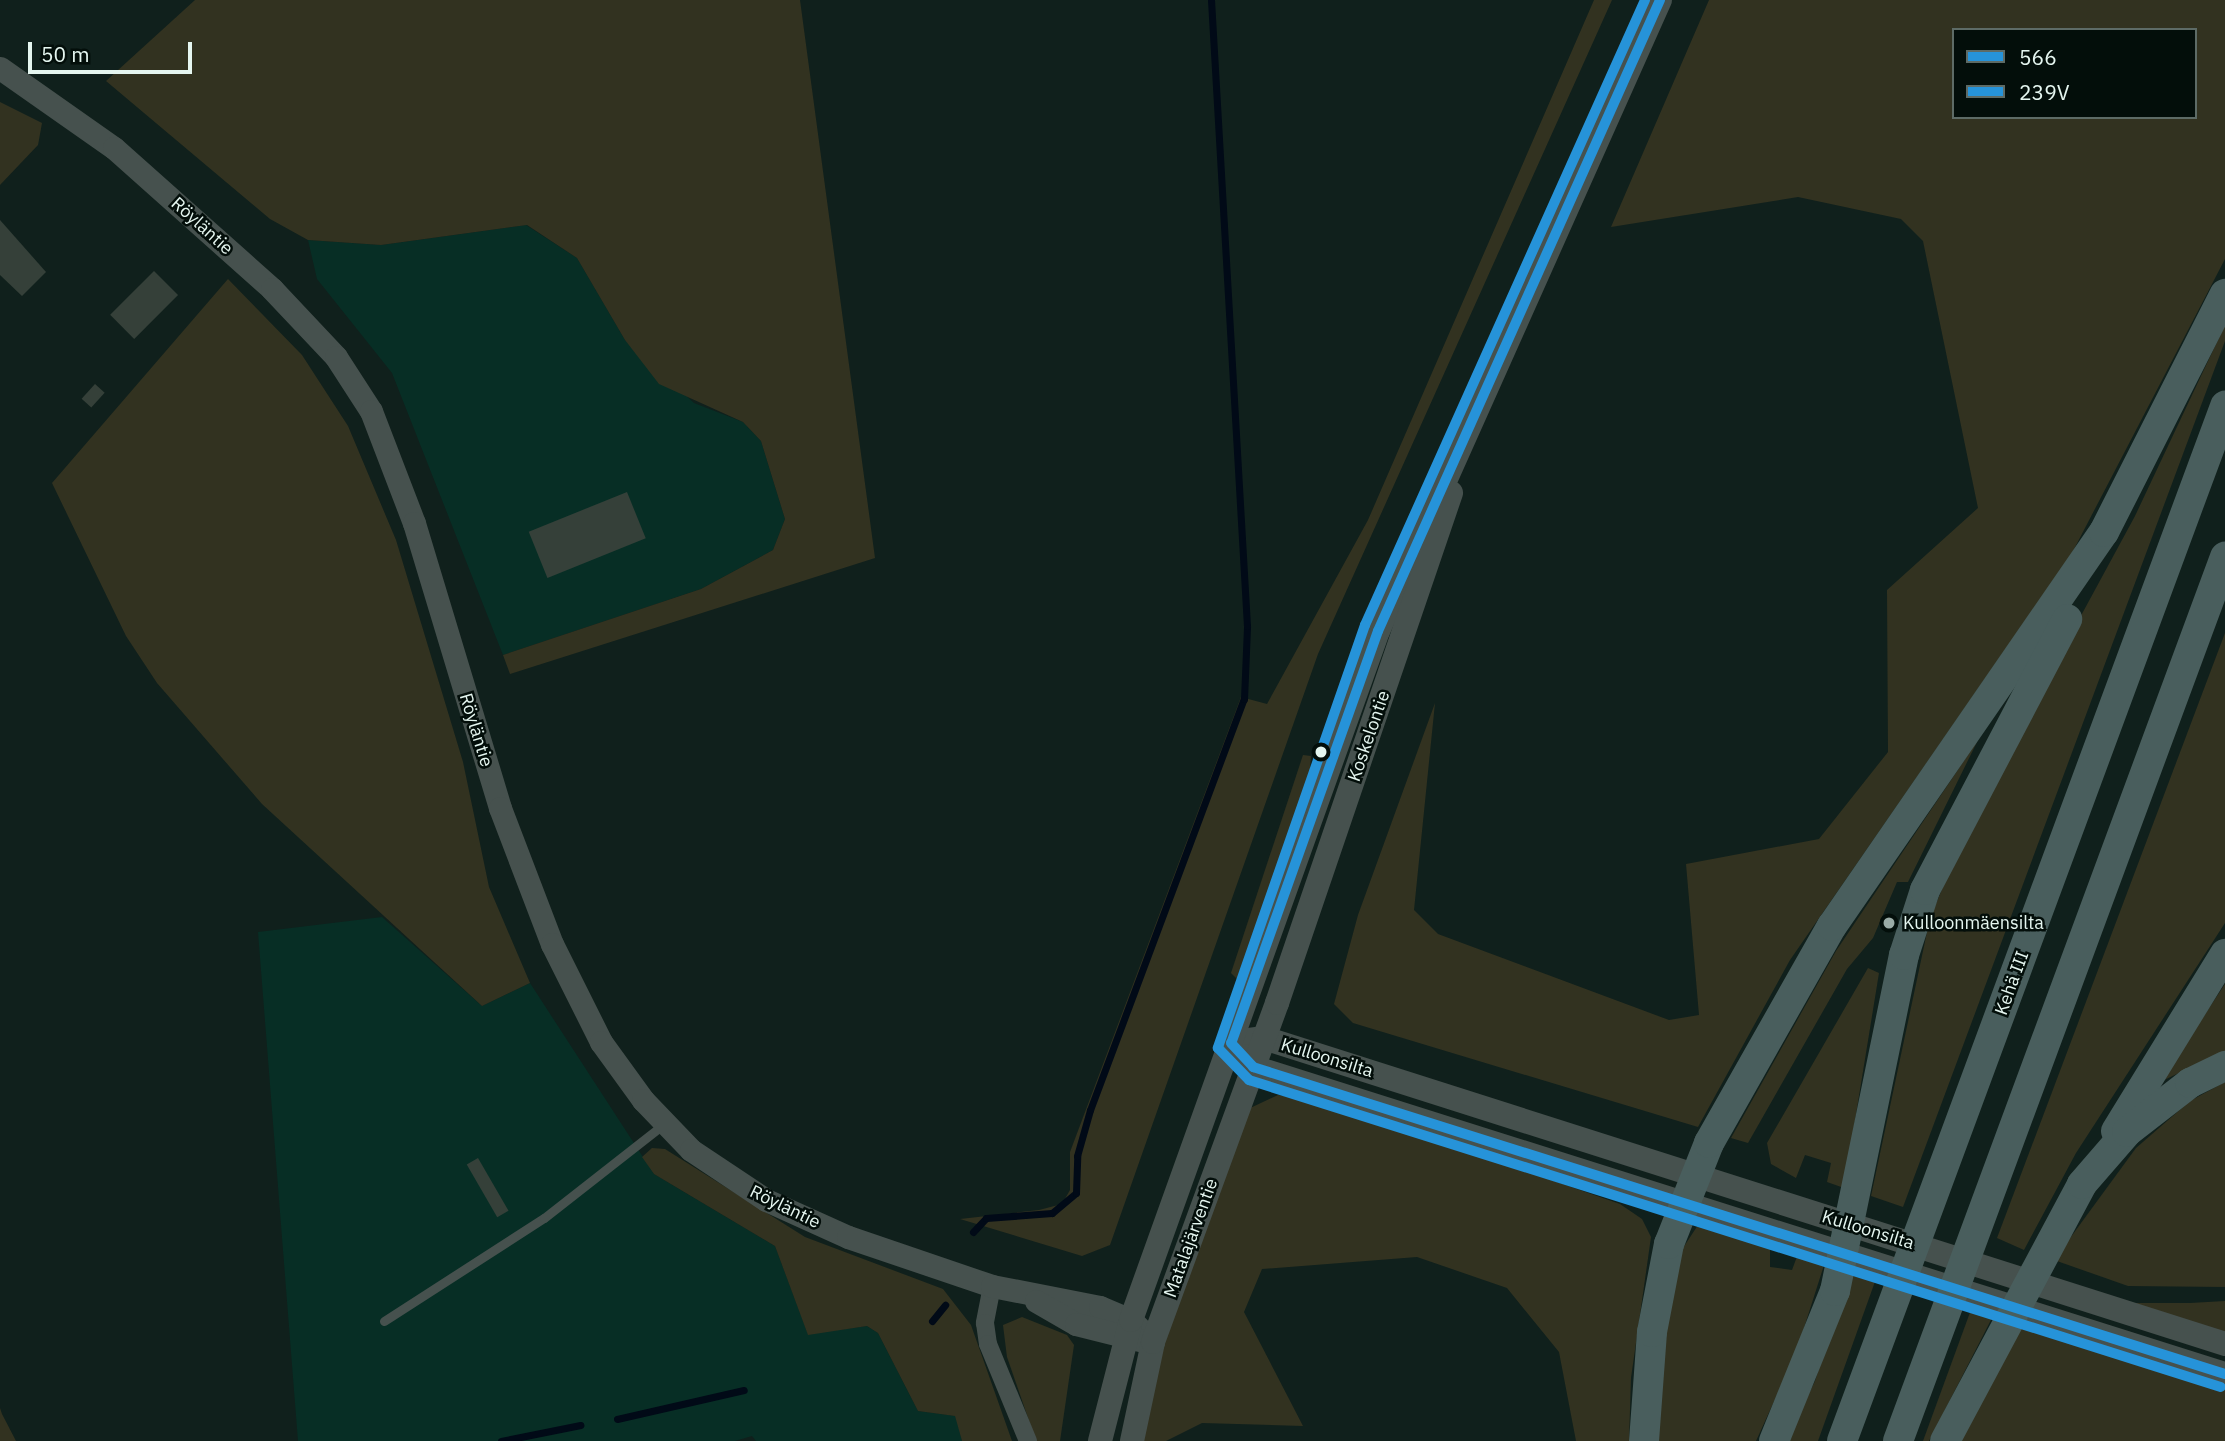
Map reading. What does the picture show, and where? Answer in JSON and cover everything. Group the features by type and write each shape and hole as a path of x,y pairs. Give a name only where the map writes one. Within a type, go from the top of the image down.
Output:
{"highway":[{"path":"1774,1441 1835,1291 1904,955 1925,890 2071,612 2104,532 2225,294"},
{"name":"Kehä III","path":"1842,1441 2225,406"},
{"path":"1644,1441 1652,1332 1669,1244 1695,1173 1832,926 2104,532"},
{"path":"1898,1441 2225,557"},
{"path":"1945,1441 2082,1184 2225,954"},
{"path":"2082,1184 2136,1124 2225,1066"}],"main road":[{"name":"Koskelontie","path":"1231,1043 1378,631 1660,0"},
{"name":"Koskelontie","path":"1264,1038 1442,524 1468,432"},
{"name":"Kulloonsilta","path":"1231,1043 1264,1038 1695,1173 2225,1344"},
{"name":"Matalajärventie","path":"1132,1441 1153,1342 1264,1038"},
{"name":"Matalajärventie","path":"1100,1441 1128,1330 1231,1043"},
{"path":"1231,1043 1253,1068"},
{"name":"Kulloonsilta","path":"1253,1068 2066,1320 2225,1374"}],"street":[{"name":"Röyläntie","path":"0,68 114,148 264,281 336,357 364,400 414,523 500,808 552,944 601,1042 665,1122 691,1150 766,1200 992,1286 1026,1295 1082,1303 1153,1342"},
{"path":"992,1286 985,1323 988,1344 1028,1441"}],"lane":[{"path":"384,1321 544,1218 665,1122"}],"shaded area":[{"path":"195,0 800,0 875,558 510,674 503,655 701,589 773,550 785,519 761,441 743,422 659,384 625,340 577,258 527,225 381,245 308,240 270,219 106,81"},
{"path":"1594,0 1612,0 1318,654 1110,1245 1082,1256 960,1219 1039,1210 1062,1204 1070,1190 1070,1152 1241,697 1267,704 1368,520"},
{"path":"1709,0 2225,0 2225,259 2072,553 1790,960 1698,1127 1353,1023 1334,1004 1358,915 1435,703 1414,910 1438,934 1669,1020 1699,1015 1686,864 1819,839 1888,752 1887,590 1978,508 1923,241 1901,219 1798,197 1611,227"},
{"path":"0,102 42,123 38,145 0,185"},
{"path":"526,225 577,258 625,340 694,403 743,422 761,441 785,519 773,550 701,589 503,655 392,373 317,279 308,240 381,245"},
{"path":"228,279 302,355 348,426 396,540 463,762 489,887 530,983 482,1006 262,804 157,683 126,636 52,483"},
{"path":"2225,325 2225,341 1903,1207 1871,1196 1930,918 1973,815 2135,516"},
{"path":"2225,633 2225,923 2076,1153 2024,1250 1997,1238"},
{"path":"1978,740 1908,882 1897,882 1873,938 1847,969 1748,1143 1731,1138 1836,951"},
{"path":"1303,755 1311,756 1308,798 1240,982 1231,973"},
{"path":"382,917 482,1006 530,983 654,1174 775,1246 808,1334 867,1326 878,1333 918,1411 956,1416 962,1441 756,1441 752,1436 735,1441 298,1441 258,932"},
{"path":"1868,968 1879,973 1844,1188 1827,1182 1831,1163 1805,1155 1796,1178 1771,1164 1767,1143"},
{"path":"2225,984 2225,1051 2160,1082"},
{"path":"2225,1082 2225,1287 2128,1286 2054,1260 2136,1148 2190,1101"},
{"path":"1278,1095 1325,1101 1620,1204 1642,1219 1651,1237 1631,1378 1629,1441 1576,1441 1559,1352 1507,1288 1417,1257 1262,1269 1244,1312 1303,1426 1202,1423 1166,1441 1139,1441 1159,1355 1248,1109"},
{"path":"652,1148 665,1149 805,1237 943,1289 971,1325 1012,1441 962,1441 955,1416 918,1411 878,1333 867,1326 808,1335 775,1246 654,1174 642,1157"},
{"path":"1698,1225 1770,1242 1770,1267 1792,1270 1799,1251 1825,1262 1796,1353 1756,1441 1657,1441 1661,1337 1681,1251"},
{"path":"1851,1267 1877,1276 1818,1441 1786,1441 1815,1381"},
{"path":"2225,1301 2225,1333 2130,1303 2190,1303"},
{"path":"1972,1307 1994,1314 1929,1441 1923,1441"},
{"path":"1022,1317 1067,1335 1074,1345 1060,1441 1036,1441 1007,1357 1003,1325"},
{"path":"2019,1320 2225,1385 2225,1441 1959,1441"},
{"path":"0,1408 2,1414 16,1441 0,1441"}],"building":[{"path":"0,220 46,272 22,296 0,275"},
{"path":"154,271 178,295 134,339 110,315"},
{"path":"95,384 105,393 91,408 82,399"},
{"path":"627,492 646,538 547,578 529,532"},
{"path":"478,1158 508,1211 497,1217 467,1164"}],"waterway":[{"path":"973,1232 986,1218 1052,1213 1076,1193 1077,1156 1090,1110 1244,699 1247,626 1211,0"},
{"path":"932,1321 945,1305"},
{"path":"617,1419 744,1390"},
{"path":"501,1441 580,1425"}],"transit line":[{"name":"239V","path":"1645,0 1365,625 1218,1048 1249,1080 2221,1387"},
{"name":"566","path":"1660,0 1378,631 1231,1043 1253,1067 2225,1374"}],"place":[{"name":"Kulloonmäensilta","path":"1889,923"}]}
